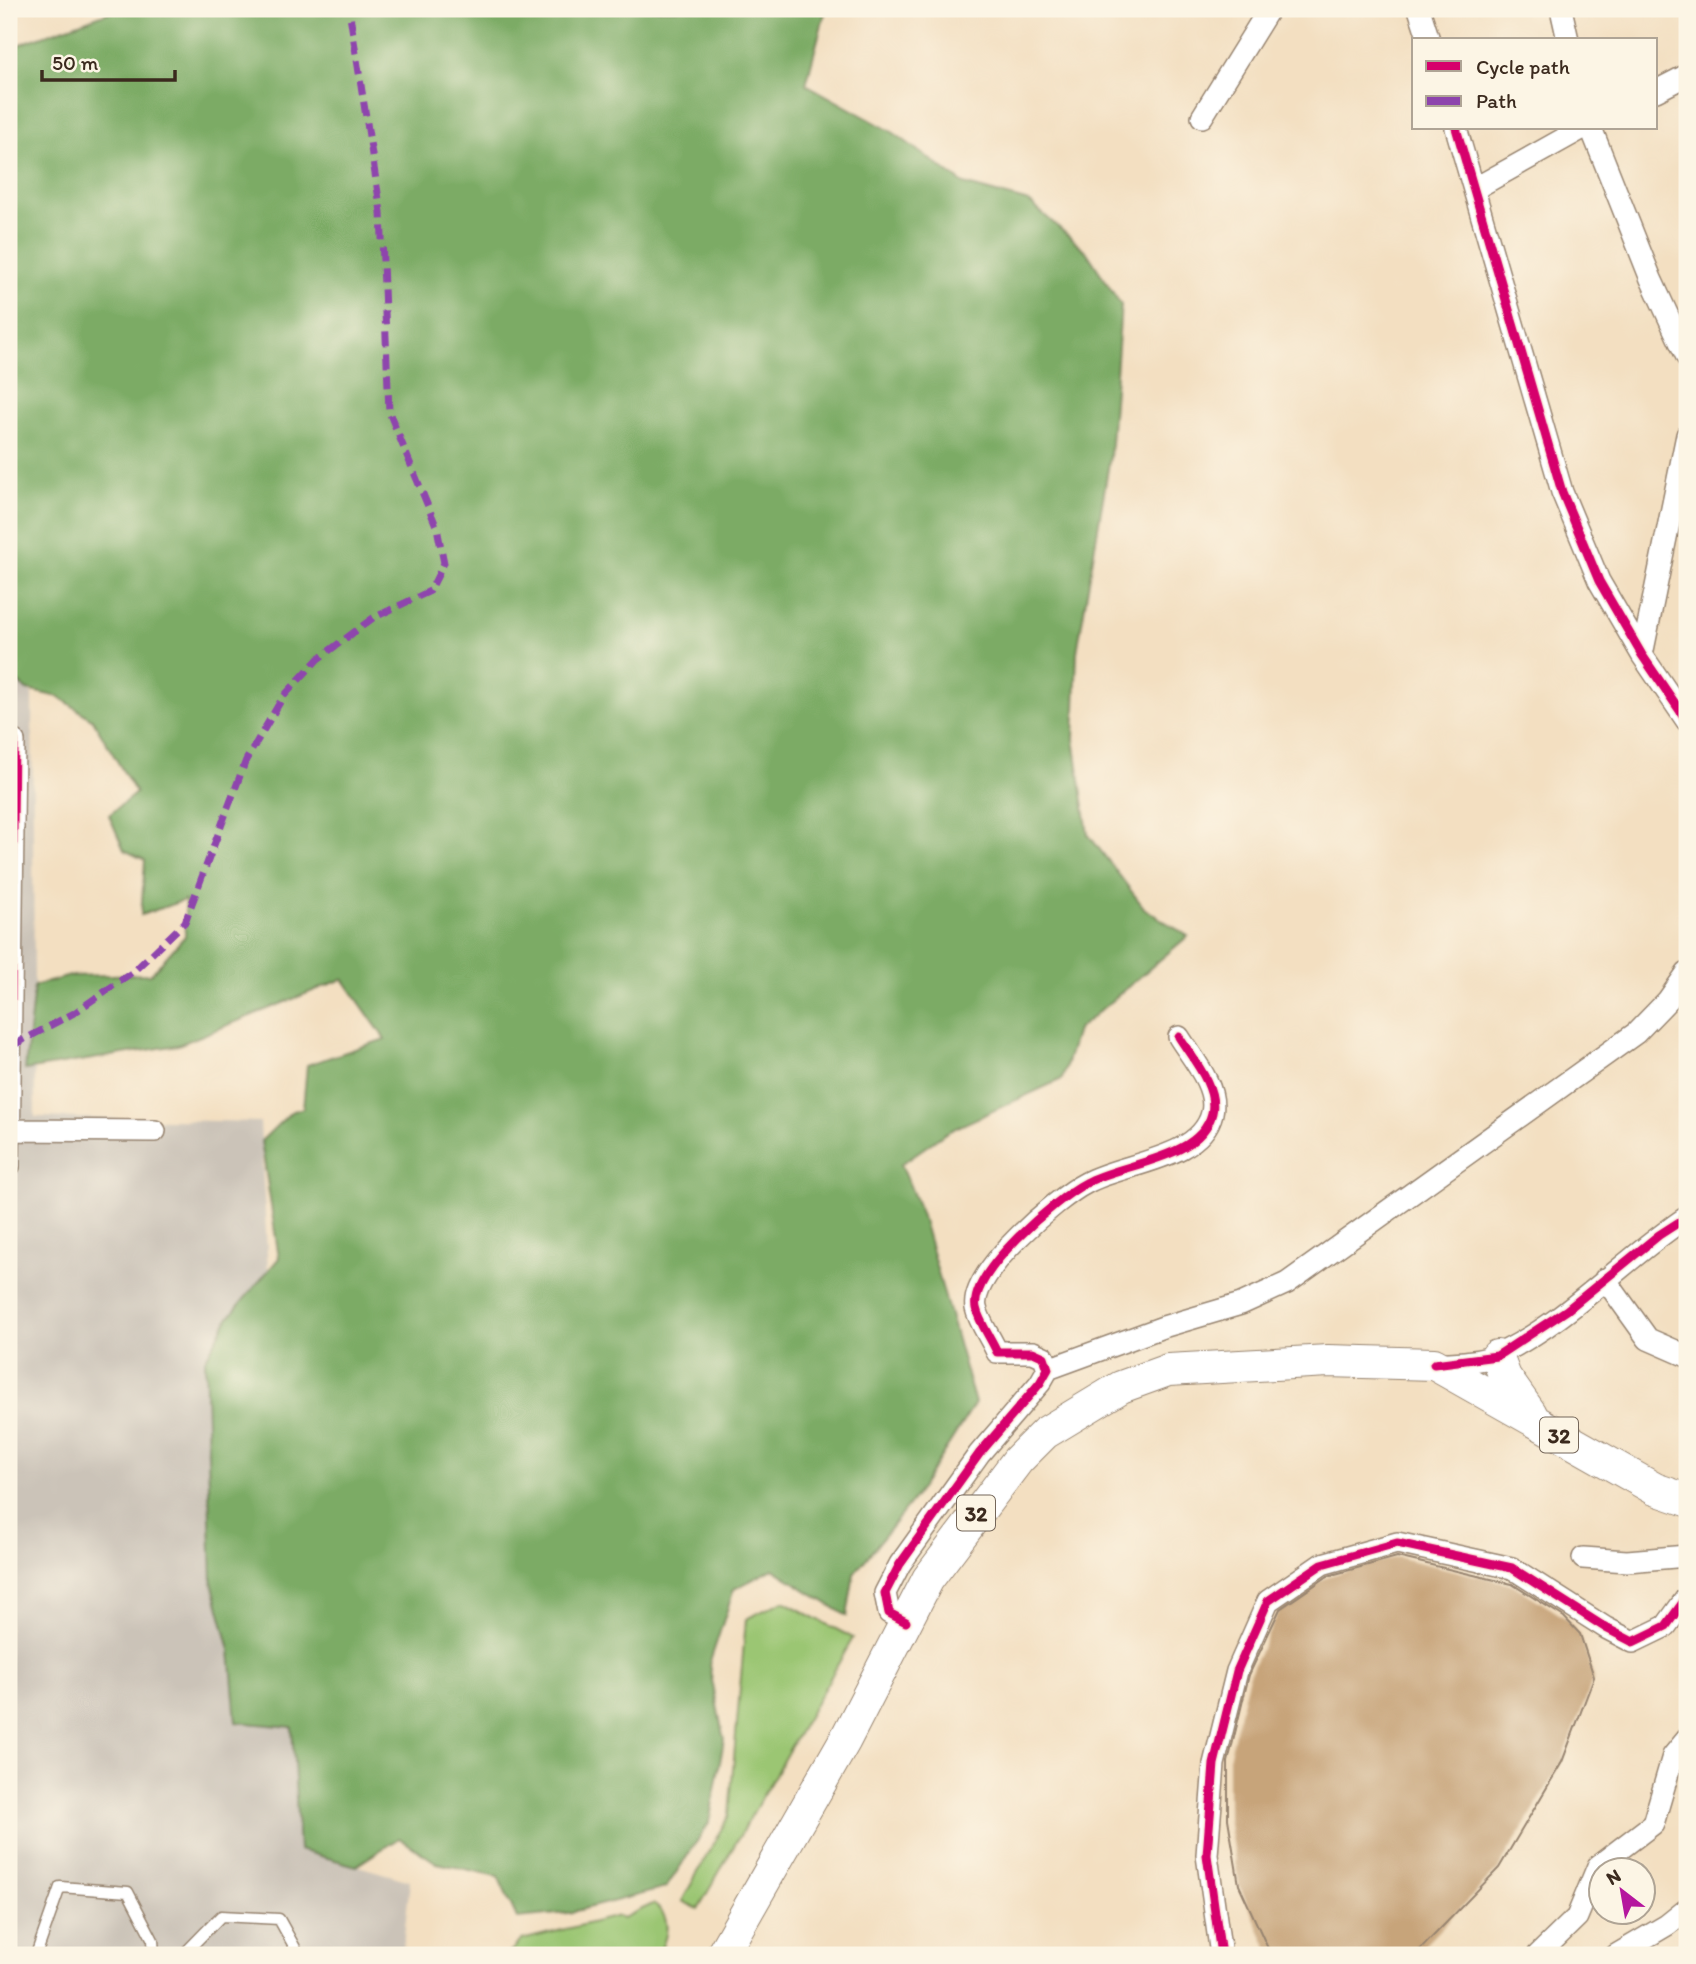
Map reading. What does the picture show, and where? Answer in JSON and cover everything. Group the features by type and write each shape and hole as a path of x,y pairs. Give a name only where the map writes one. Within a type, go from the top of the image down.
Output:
{"main road":[{"path":"1497,1356 1505,1377 1539,1423"},
{"name":"32","path":"722,1955 845,1741 928,1578 1018,1460 1045,1433 1121,1387 1168,1370 1328,1361 1434,1364 1655,1489 1687,1500"}],"street":[{"path":"1202,117 1269,9"},
{"path":"1419,9 1428,38"},
{"path":"1560,9 1568,38"},
{"path":"1658,90 1687,75"},
{"path":"1457,130 1562,492 1599,581 1642,655 1687,720"},
{"path":"1474,188 1579,130"},
{"path":"1592,130 1651,279 1687,357"},
{"path":"1642,655 1687,435"},
{"path":"9,741 14,741 9,1166"},
{"path":"906,1622 890,1613 885,1593 900,1564 979,1454 1048,1370 1163,1327 1241,1304 1287,1283 1636,1033 1668,1000 1687,973"},
{"path":"1048,1370 1044,1357 1033,1352 993,1344 976,1307 982,1281 1018,1237 1086,1183 1173,1152 1206,1130 1213,1111 1210,1088 1179,1037"},
{"path":"9,1130 155,1131"},
{"path":"1434,1364 1497,1356 1567,1310 1687,1217"},
{"path":"1605,1279 1648,1339 1687,1356"},
{"path":"1221,1955 1208,1855 1214,1764 1237,1671 1268,1601 1322,1564 1397,1543 1512,1568 1606,1628 1633,1642 1666,1626 1687,1597"},
{"path":"1583,1558 1627,1561 1687,1556"},
{"path":"1538,1955 1577,1917 1598,1866 1653,1824 1673,1755 1687,1739"},
{"path":"1615,1955 1667,1926 1687,1909"}],"lane":[{"path":"36,1955 60,1887 128,1892 153,1940 154,1955"},
{"path":"183,1955 221,1916 279,1919 299,1955"}],"shaded area":[{"path":"9,675 32,694 35,1117 260,1122 299,1849 410,1881 402,1955 9,1955"}],"green space":[{"path":"118,9 826,9 806,84 894,133 964,184 1029,202 1086,251 1121,305 1110,457 1077,652 1074,739 1088,834 1145,909 1188,936 1077,1030 1062,1079 947,1132 901,1164 921,1213 975,1403 916,1496 854,1574 847,1616 773,1569 734,1589 709,1665 724,1740 709,1823 666,1888 568,1913 517,1918 498,1876 437,1863 399,1838 356,1866 299,1850 292,1727 236,1722 230,1650 212,1582 205,1360 228,1318 279,1258 261,1141 291,1112 303,1108 307,1065 385,1039 343,979 178,1045 25,1070 34,986 70,976 151,974 185,936 185,900 141,915 145,860 124,850 109,815 136,793 93,720 59,697 27,690 9,675 9,48"},
{"path":"783,1601 853,1638 698,1909 682,1901 729,1815 746,1619"},
{"path":"653,1904 664,1915 667,1928 658,1955 507,1955 522,1940 618,1916 623,1918"}],"building":[{"path":"1397,1557 1512,1584 1564,1617 1580,1634 1594,1677 1562,1762 1499,1868 1415,1955 1271,1955 1239,1885 1228,1819 1228,1762 1249,1675 1280,1609 1328,1576"}],"marked path":[{"path":"12,1046 74,1013 134,971 185,922 246,760 283,697 318,659 373,618 430,591 444,563 437,528 389,412 381,212 349,9"}],"cycle path":[{"path":"1457,130 1562,492 1599,581 1642,655 1687,721"},
{"path":"9,741 14,741 9,1166"},
{"path":"906,1622 889,1613 885,1593 900,1564 979,1454 1040,1383 1048,1369 1044,1357 1033,1352 997,1352 976,1308 978,1293 1000,1257 1037,1220 1073,1191 1101,1176 1177,1151 1205,1129 1212,1113 1211,1093 1203,1073 1179,1037"},
{"path":"1434,1364 1497,1356 1567,1310 1659,1235 1687,1217"},
{"path":"1221,1955 1207,1855 1214,1764 1237,1671 1268,1601 1322,1564 1397,1543 1512,1568 1606,1628 1633,1642 1666,1626 1687,1597"}]}
